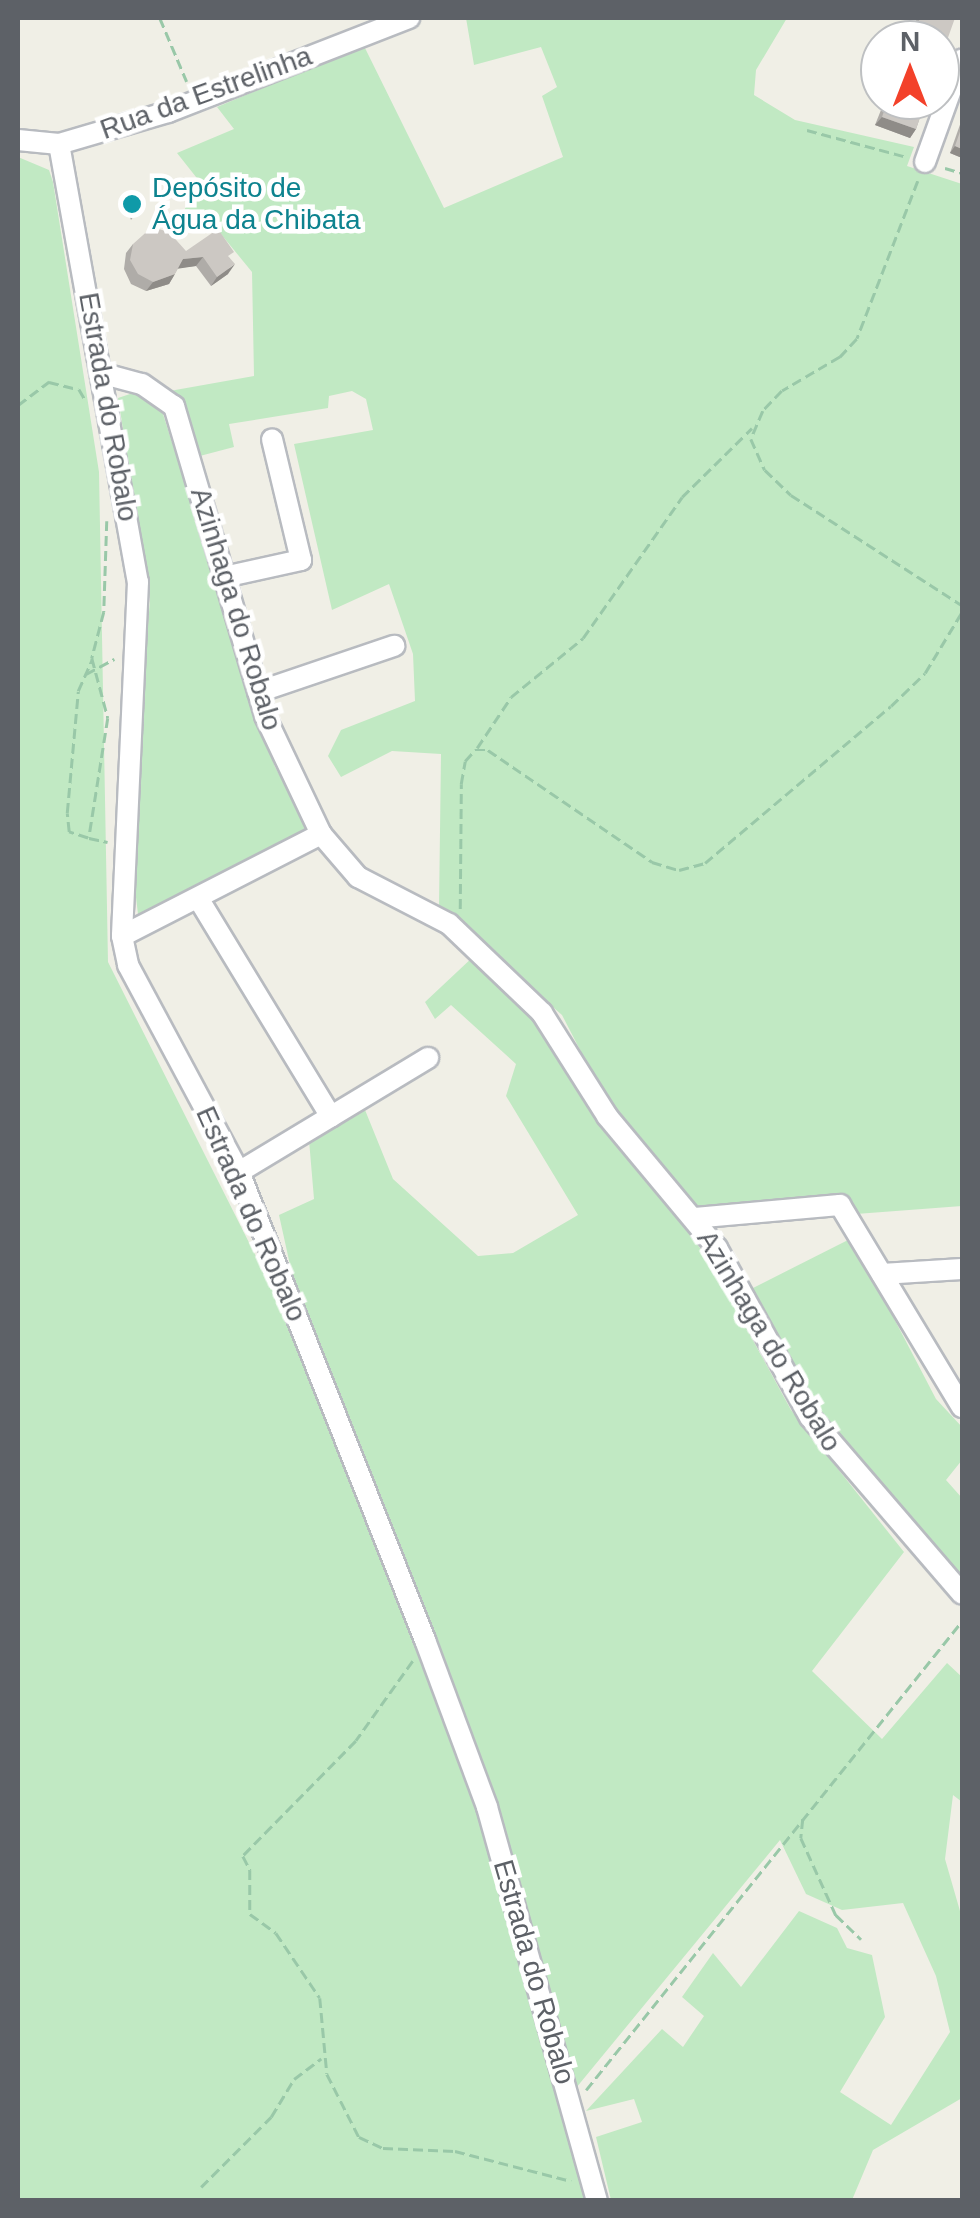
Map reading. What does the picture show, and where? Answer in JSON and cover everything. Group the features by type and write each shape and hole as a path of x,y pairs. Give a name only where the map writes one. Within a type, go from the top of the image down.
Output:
{"street":[{"name":"Rua da Estrelinha","path":"58,144 195,102 409,18"},
{"path":"925,162 962,58"},
{"path":"18,140 58,144"},
{"name":"Estrada do Robalo","path":"58,144 106,382 138,582 122,936 128,966 239,1172 424,1640 487,1807 595,2190"},
{"name":"Azinhaga do Robalo","path":"106,382 142,384 174,406 258,692 321,834 358,877 449,924 550,1022 607,1116 717,1248 810,1417 962,1594"},
{"path":"224,577 302,560 272,440"},
{"path":"258,692 394,646"},
{"path":"122,936 321,834"},
{"path":"198,898 331,1117"},
{"path":"239,1172 428,1058"},
{"path":"694,1218 840,1205 962,1407"},
{"path":"882,1274 962,1268"}],"path":[{"path":"160,18 195,102"},
{"path":"449,924 464,900 460,799 465,761 510,697 583,638 682,497 753,427 782,391 840,357 856,339 925,162 808,130"},
{"path":"18,405 49,382 79,390 106,382"},
{"path":"79,390 88,406"},
{"path":"753,427 755,454 790,494 962,604"},
{"path":"108,514 104,612 86,674 67,813 68,832 126,845"},
{"path":"476,750 488,750 652,862 679,870 705,863 892,706 926,672 962,612"},
{"path":"86,674 138,647"},
{"path":"89,838 108,718 92,658"},
{"path":"573,2107 962,1621"},
{"path":"424,1640 356,1741 243,1856 250,1870 250,1914 276,1933 320,1998 323,2058 344,2113 372,2144 455,2151 595,2190"},
{"path":"804,1818 801,1838 836,1915 860,1939"},
{"path":"201,2187 272,2118 294,2079 323,2058"}],"green space":[{"path":"466,18 787,18 756,70 754,95 795,120 914,147 907,166 962,184 962,1206 856,1214 840,1200 693,1207 609,1106 562,1015 439,908 441,754 392,751 341,777 328,756 341,730 415,701 413,654 389,584 332,610 294,444 373,430 366,399 352,391 329,396 328,408 229,424 234,447 196,457 164,392 254,376 252,272 216,228 182,214 200,182 177,153 234,129 217,107 364,46 444,208 563,157 542,96 557,87 541,47 474,65"},
{"path":"18,157 49,170 53,182 99,472 108,962 295,1334 438,1657 298,1301 279,1215 314,1199 309,1140 363,1105 393,1179 478,1256 513,1253 578,1215 506,1096 516,1064 451,1005 435,1019 425,1002 474,956 536,1016 599,1124 656,1186 712,1265 791,1410 904,1552 812,1671 882,1739 947,1663 962,1677 962,1802 953,1795 945,1859 962,1918 962,2098 873,2150 852,2200 611,2200 596,2137 642,2122 634,2099 586,2111 662,2029 683,2047 704,2016 682,1997 713,1953 741,1987 799,1911 837,1928 847,1948 872,1955 885,2017 840,2092 891,2125 950,2032 936,1976 903,1903 842,1910 806,1894 780,1840 576,2088 517,1877 599,2200 18,2200"},
{"path":"136,392 163,414 275,767 311,830 139,923 131,854 150,599 118,398"},
{"path":"852,1238 936,1399 962,1427 962,1460 946,1480 962,1498 962,1577 836,1441 751,1289"}],"building":[{"path":"920,18 955,18 954,20"},
{"path":"890,120 919,120 916,129"},
{"path":"962,126 962,149 955,146"},
{"path":"136,191 144,202 133,216 126,196"},
{"path":"152,227 169,232 186,251 218,229 234,252 228,256 235,264 217,277 203,257 183,259 175,274 153,282 138,274 130,260 133,244"}],"place":[{"name":"Depósito de Água da Chibata","path":"132,204"}]}
